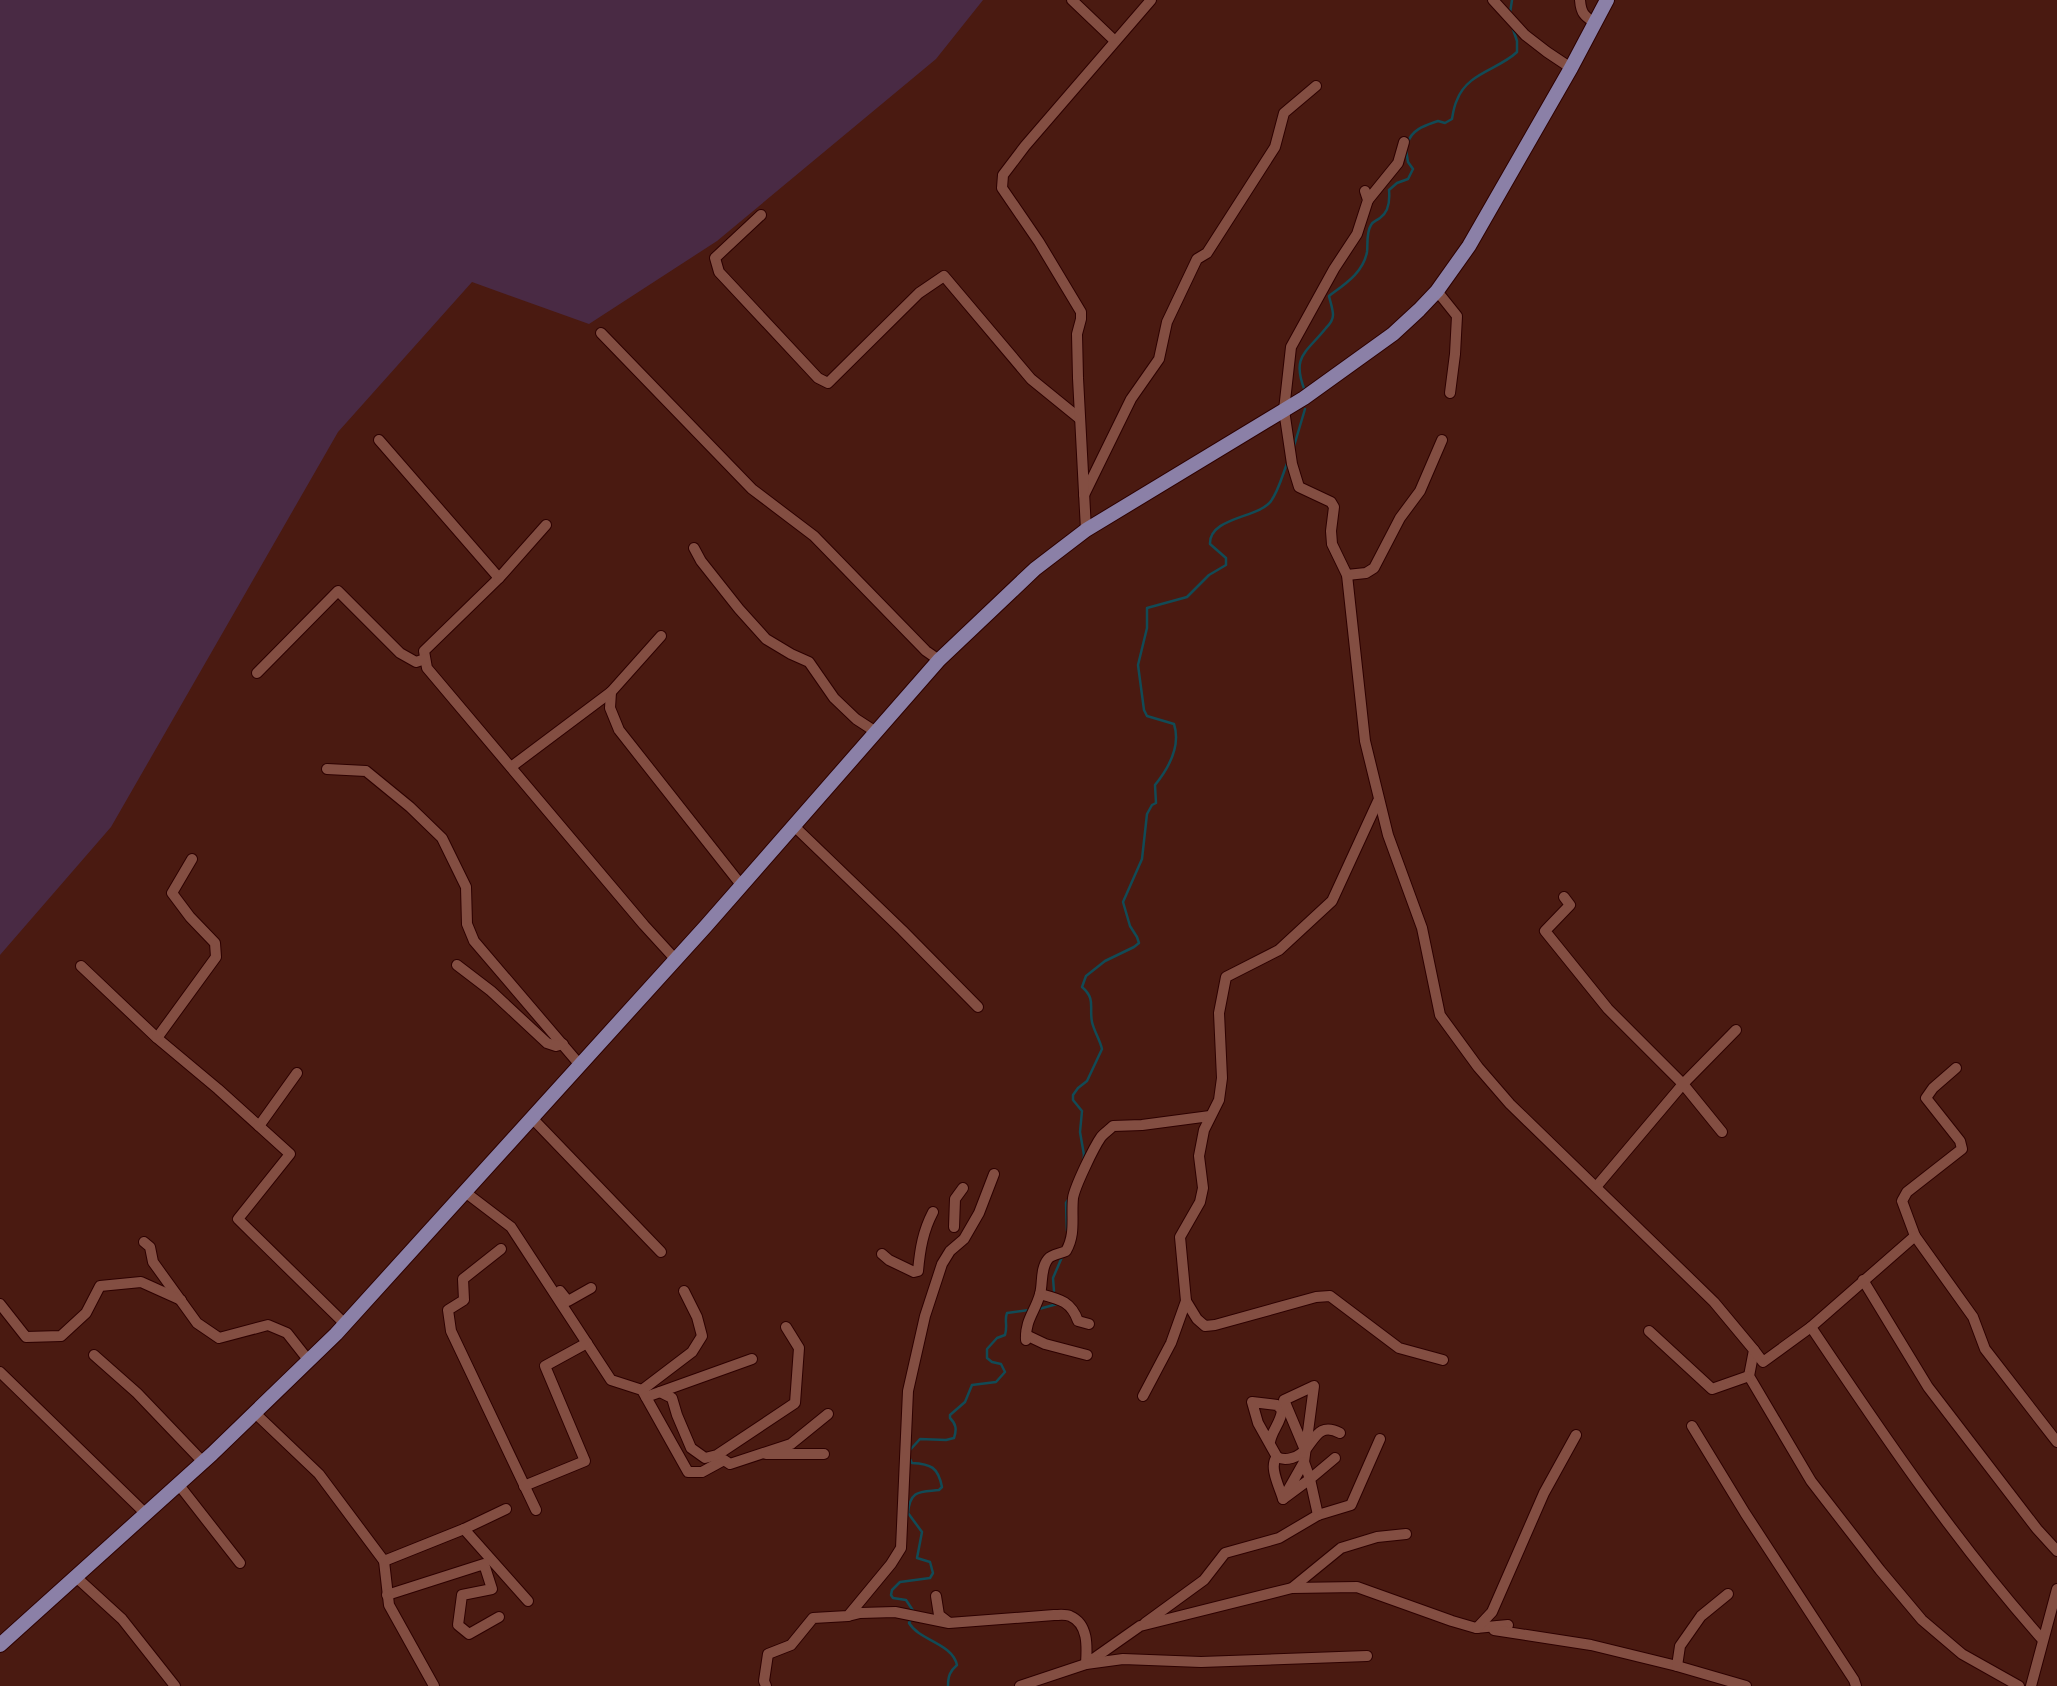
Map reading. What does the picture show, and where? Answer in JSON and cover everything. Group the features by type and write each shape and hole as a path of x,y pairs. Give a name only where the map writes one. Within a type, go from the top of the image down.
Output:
{"main road":[{"path":"0,1645 179,1485 345,1324 676,960 939,660 1035,569 1086,530 1304,398 1393,334 1438,291 1469,246 1571,68 1607,0"}],"street":[{"path":"1072,0 1115,41"},
{"path":"1086,530 1079,418 1077,334 1081,312 1039,242 1002,188 1002,182 1003,175 1025,146 1151,0"},
{"path":"1493,0 1525,35 1571,68"},
{"path":"1580,0 1580,8 1584,16 1595,23"},
{"path":"1084,496 1131,399 1159,360 1167,322 1197,259 1206,253 1275,147 1284,114 1316,86"},
{"path":"1404,142 1398,163 1367,195 1357,234 1334,269 1291,347 1284,410 1292,464 1299,487 1331,502 1334,507 1331,531 1332,544 1347,575 1364,741 1388,835 1422,928 1440,1014 1478,1067 1510,1104 1714,1302 1764,1362 1812,1327 1915,1236"},
{"path":"762,215 715,258 719,272 818,378 828,383 919,293 944,276 1031,378 1079,418"},
{"path":"1438,291 1457,316 1450,393"},
{"path":"601,333 752,489 814,536 926,651 939,660"},
{"path":"379,440 498,578"},
{"path":"1347,575 1366,573 1374,568 1400,518 1420,491 1442,440"},
{"path":"546,525 498,578 424,651 427,668 644,925 676,960"},
{"path":"694,548 701,562 766,639 809,662 834,698 856,720 876,732"},
{"path":"257,673 338,591 400,653 416,662 425,658"},
{"path":"511,767 611,692 661,636"},
{"path":"611,692 610,708 619,730 742,886"},
{"path":"327,769 366,771 442,838 466,887 467,924 474,941 580,1065"},
{"path":"1143,1396 1171,1343 1186,1301 1180,1237 1200,1202 1203,1188 1200,1156 1204,1130 1219,1100 1222,1078 1219,1013 1226,977 1279,950 1332,901 1378,801"},
{"path":"794,826 902,930 978,1007"},
{"path":"157,1038 216,957 215,943 190,917 172,893 192,859"},
{"path":"1564,897 1570,905 1545,931 1608,1009 1683,1084 1722,1132"},
{"path":"457,965 491,991 547,1043 556,1046 563,1044"},
{"path":"81,966 157,1038 290,1154 238,1220 345,1324"},
{"path":"1596,1187 1683,1084 1736,1030"},
{"path":"1956,1068 1933,1088 1926,1098 1960,1141 1962,1149 1907,1192 1902,1201 1915,1236 1973,1317 1985,1349 2057,1442"},
{"path":"259,1126 297,1073"},
{"path":"1087,1355 1026,1338 1025,1328 1040,1294 1042,1278 1048,1259 1066,1251 1071,1243 1074,1228 1072,1215 1074,1195 1101,1137 1113,1126 1142,1125 1210,1116"},
{"path":"532,1118 662,1252"},
{"path":"848,1616 891,1564 901,1548 908,1390 925,1316 942,1264 950,1251 964,1239 979,1213 994,1174"},
{"path":"954,1227 955,1199 963,1188"},
{"path":"465,1192 512,1226 611,1380 644,1393 660,1392 752,1359"},
{"path":"882,1254 889,1260 914,1272 918,1271 920,1247 925,1227 932,1212"},
{"path":"518,1237 526,1237 565,1299 568,1300 591,1288"},
{"path":"144,1242 150,1247 153,1262 197,1322 219,1338 268,1325 286,1333 309,1360"},
{"path":"501,1249 463,1279 464,1300 448,1310 452,1331 536,1510"},
{"path":"1863,1280 1928,1387 2057,1551"},
{"path":"0,1304 26,1337 61,1336 86,1313 100,1286 141,1282 182,1300"},
{"path":"644,1393 692,1352 702,1336 697,1317 684,1291"},
{"path":"1040,1294 1065,1302 1075,1310 1078,1321 1089,1324"},
{"path":"1186,1301 1205,1326 1215,1325 1316,1297 1330,1296 1399,1348 1443,1360"},
{"path":"660,1392 672,1398 691,1448 705,1458 716,1455 794,1404 799,1348 786,1327"},
{"path":"1812,1327 1914,1480 1998,1589 2042,1639"},
{"path":"1649,1331 1712,1389 1749,1376"},
{"path":"524,1486 585,1461 545,1366 587,1344"},
{"path":"1754,1350 1749,1376 1811,1481 1880,1570 1922,1620 1962,1654 2019,1686"},
{"path":"94,1355 137,1393 203,1462"},
{"path":"0,1372 146,1514"},
{"path":"1305,1450 1284,1400 1314,1386 1304,1462 1318,1515"},
{"path":"644,1393 688,1472 702,1472 724,1460 730,1464 791,1444 828,1414"},
{"path":"255,1413 319,1474 384,1561 388,1605 434,1686"},
{"path":"1692,1426 1745,1513 1856,1686"},
{"path":"1270,1442 1277,1457 1290,1459 1305,1450 1310,1441 1325,1429 1340,1433"},
{"path":"1476,1628 1492,1612 1544,1493 1576,1434"},
{"path":"1020,1686 1042,1683 1086,1664 1204,1580 1225,1553 1279,1538 1318,1515 1351,1505 1380,1439"},
{"path":"756,1454 824,1454"},
{"path":"1277,1457 1274,1460 1273,1466 1283,1499"},
{"path":"1283,1499 1335,1458"},
{"path":"1283,1499 1304,1462"},
{"path":"179,1485 240,1563"},
{"path":"384,1561 464,1529 506,1509"},
{"path":"464,1529 528,1601"},
{"path":"1292,1588 1341,1548 1377,1537 1406,1534"},
{"path":"387,1595 484,1564 492,1589 462,1595 458,1624 469,1634 499,1617"},
{"path":"76,1577 122,1619 175,1686"},
{"path":"1140,1626 1292,1588 1357,1588 1476,1628 1591,1645 1677,1666 1746,1686"},
{"path":"2031,1686 2042,1639 2057,1589"},
{"path":"1677,1666 1680,1646 1701,1616 1728,1594"},
{"path":"936,1596 939,1615 949,1623"},
{"path":"766,1686 764,1681 768,1654 791,1645 813,1618 848,1616 860,1613 895,1612 949,1623 1054,1614 1069,1615 1080,1624 1088,1641 1086,1664"},
{"path":"1476,1628 1508,1625"},
{"path":"1086,1664 1123,1659 1201,1662 1367,1656"}],"shaded area":[{"path":"0,0 983,0 936,59 717,241 589,324 472,282 338,432 111,827 0,955"}],"waterway":[{"path":"1510,13 1512,0"},
{"path":"1408,143 1412,134 1420,128 1438,121 1445,123 1452,119 1456,102 1468,84 1517,52 1517,41 1513,29"},
{"path":"1305,391 1301,379 1300,362 1307,350 1332,321 1333,313 1329,296 1362,266 1367,252 1369,228 1383,216 1387,209 1389,190 1397,183 1408,179 1413,169 1408,162 1406,150"},
{"path":"1294,446 1305,409"},
{"path":"1083,1163 1084,1155 1080,1132 1082,1111 1073,1100 1073,1095 1087,1081 1102,1049 1092,1022 1091,999 1082,987 1086,976 1105,961 1139,943 1130,926 1123,902 1142,859 1147,814 1152,805 1156,803 1155,785 1169,764 1176,741 1174,724 1147,716 1144,710 1138,665 1147,628 1147,608 1187,597 1209,575 1226,565 1226,558 1210,544 1212,535 1217,528 1226,523 1265,507 1274,497 1288,461"},
{"path":"1067,1231 1066,1203 1069,1198"},
{"path":"1054,1291 1053,1278 1062,1257"},
{"path":"1039,1309 1057,1304"},
{"path":"910,1450 920,1439 946,1440 954,1438 955,1427 950,1415 965,1402 972,1385 996,1382 1005,1372 1001,1364 992,1362 987,1358 987,1349 997,1338 1005,1335 1007,1313 1029,1310"},
{"path":"909,1457 912,1463 924,1464 933,1468 938,1475 942,1487 939,1490 917,1493 909,1505 908,1513 922,1532 917,1558 930,1562 933,1573 930,1578 900,1582 892,1590 891,1595 893,1598 906,1600 914,1612"},
{"path":"912,1618 909,1623 914,1629 943,1647 954,1658 957,1665 950,1674 948,1686"}]}
